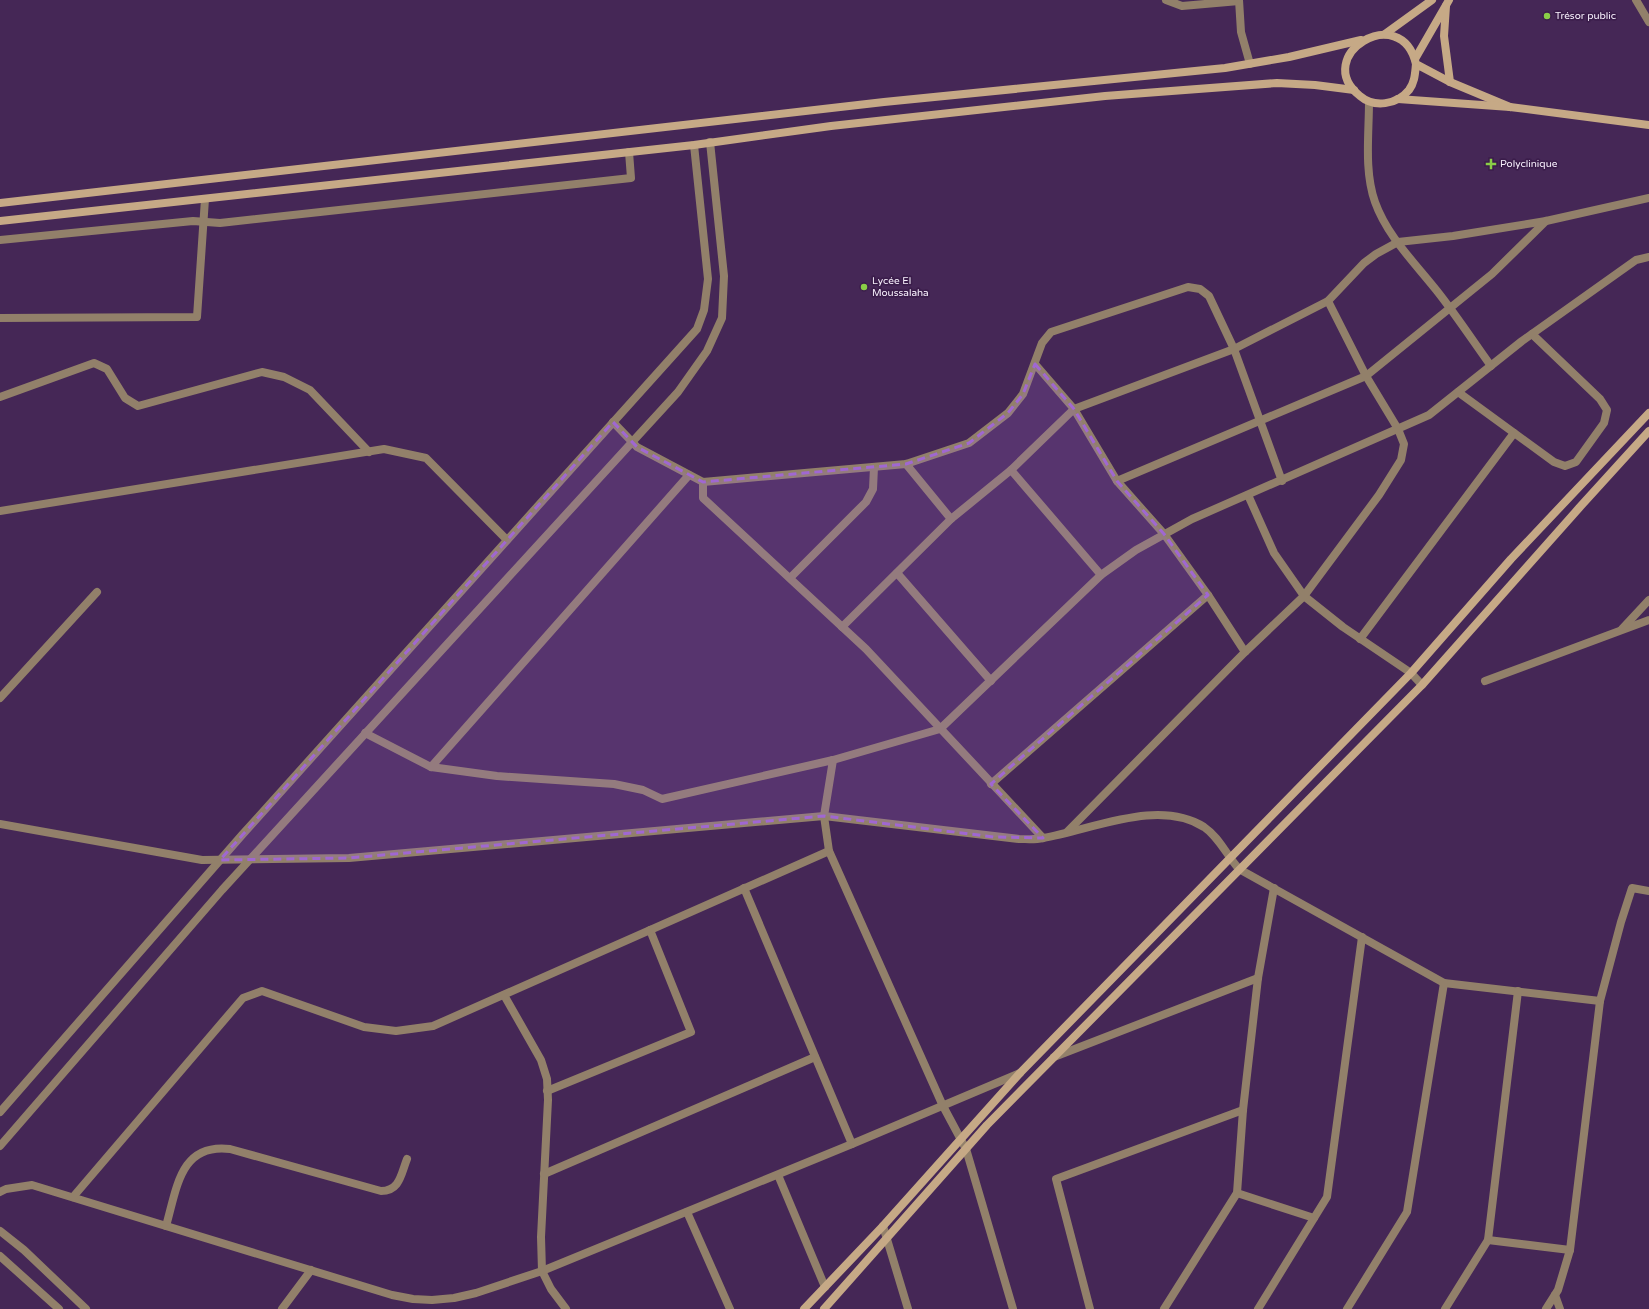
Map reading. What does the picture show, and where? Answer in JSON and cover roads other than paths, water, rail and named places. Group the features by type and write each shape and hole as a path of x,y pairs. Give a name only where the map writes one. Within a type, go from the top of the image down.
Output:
{"main road":[{"path":"1386,34 1432,0"},
{"path":"1415,62 1447,3"},
{"path":"1447,3 1444,36 1450,82"},
{"path":"0,203 892,102 1225,68 1288,57 1360,40 1377,34 1396,36 1411,50 1415,62 1415,78 1409,90 1398,99 1389,103 1379,104 1369,102 1354,90 1348,80 1346,69 1352,48 1360,40"},
{"path":"1415,62 1450,82 1510,107"},
{"path":"0,221 694,145 878,121 1105,96 1277,83 1315,85 1354,90"},
{"path":"1398,99 1510,107 1649,125"},
{"path":"804,1309 883,1226 1020,1073 1411,674 1511,559 1649,413"},
{"path":"824,1309 888,1239 987,1125 1422,685 1649,431"}],"street":[{"path":"1166,0 1182,6 1239,0 1241,32 1250,64"},
{"path":"1636,0 1649,22"},
{"path":"1369,102 1369,178 1375,201 1384,222 1398,242 1450,307 1491,366"},
{"path":"0,1146 250,860 678,392 707,351 722,318 724,276 710,142"},
{"path":"0,1112 220,860 697,329 704,310 708,279 694,145"},
{"path":"0,240 193,221 220,223 631,178 629,152"},
{"path":"842,627 951,519 1011,470 1074,409 1234,349 1328,301 1364,263 1376,254 1398,242 1453,236 1546,221 1649,198"},
{"path":"0,318 198,317 205,199"},
{"path":"1117,481 1366,376 1492,274 1546,221"},
{"path":"365,733 431,767 497,776 614,784 643,790 662,798 833,760 940,729 1101,576 1136,550 1192,519 1429,415 1532,334 1636,260 1649,257"},
{"path":"613,422 637,447 703,482 906,464 969,443 1008,413 1023,394 1042,343 1051,332 1188,287 1200,289 1209,296 1234,349 1282,480"},
{"path":"1067,832 1245,652 1304,596 1379,495 1401,460 1404,444 1398,429 1366,376 1328,301"},
{"path":"1458,392 1554,462 1566,466 1576,462 1604,423 1608,410 1600,399 1532,334"},
{"path":"0,397 94,363 107,369 126,398 138,406 262,372 284,377 310,390 369,452"},
{"path":"1035,364 1074,409 1117,481 1164,534 1208,595 1245,652"},
{"path":"1360,639 1514,433"},
{"path":"0,511 384,449 426,458 507,540"},
{"path":"906,464 951,519"},
{"path":"790,578 866,502 873,489 874,467"},
{"path":"1011,470 1101,576"},
{"path":"431,767 689,475"},
{"path":"703,482 703,498 866,649 1043,838"},
{"path":"1248,495 1274,553 1304,596 1360,639 1411,674 1422,685"},
{"path":"897,573 991,681"},
{"path":"0,698 97,592"},
{"path":"991,784 1208,595"},
{"path":"1620,630 1649,600"},
{"path":"1485,681 1649,620"},
{"path":"833,760 824,816 829,851 943,1106 966,1149 1012,1309"},
{"path":"0,824 202,860 250,860 349,858 824,816 994,837 1043,838 1138,816 1183,818 1204,827 1215,837 1229,859 1239,869 1444,983 1600,1001"},
{"path":"73,1198 243,998 262,991 364,1027 396,1031 434,1026 829,851"},
{"path":"744,888 852,1144"},
{"path":"1164,1309 1237,1193 1243,1110 1258,978 1274,888"},
{"path":"1546,1309 1555,1295 1570,1250 1600,1001 1621,922 1632,888 1649,891"},
{"path":"547,1091 691,1032 650,930"},
{"path":"1258,1309 1327,1197 1362,937"},
{"path":"1054,1057 1258,978"},
{"path":"1347,1309 1407,1212 1444,983"},
{"path":"1445,1309 1488,1240 1518,991"},
{"path":"504,995 541,1060 547,1079 541,1237 542,1271 551,1289 566,1309"},
{"path":"544,1174 815,1057"},
{"path":"0,1192 6,1189 32,1185 392,1295 413,1299 432,1300 476,1293 542,1271 778,1175 1020,1073"},
{"path":"1090,1309 1056,1179 1243,1110"},
{"path":"166,1226 184,1170 200,1152 210,1149 230,1149 381,1191 389,1191 397,1186 407,1159"},
{"path":"778,1175 825,1287"},
{"path":"1237,1193 1314,1218"},
{"path":"687,1212 730,1309"},
{"path":"883,1226 908,1309"},
{"path":"0,1231 24,1250 86,1309"},
{"path":"1488,1240 1570,1250"},
{"path":"0,1256 59,1309"},
{"path":"282,1309 312,1270"},
{"path":"1555,1295 1560,1309"}],"place":[{"name":"Trésor public","path":"1547,16"},
{"name":"Polyclinique","path":"1491,164"},
{"name":"Lycée El Moussalaha","path":"864,287"}]}
